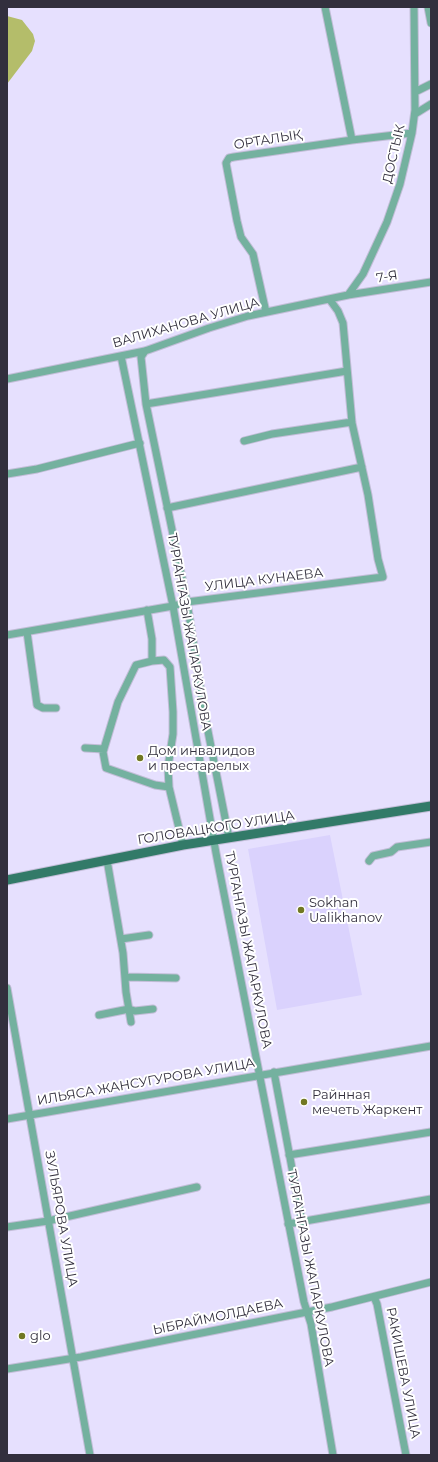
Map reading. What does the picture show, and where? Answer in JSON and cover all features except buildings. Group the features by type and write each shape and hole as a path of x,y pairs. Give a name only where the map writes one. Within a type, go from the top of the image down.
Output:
{"main road":[{"name":"ГОЛОВАЦКОГО УЛИЦА","path":"7,880 183,845 431,806"}],"street":[{"path":"325,7 352,140 412,133"},
{"name":"ДОСТЫК","path":"348,295 363,274 387,222 400,184 412,133 415,114 414,7"},
{"path":"428,7 431,23"},
{"path":"415,92 431,84"},
{"path":"415,114 431,104"},
{"name":"ОРТАЛЫҚ","path":"266,312 253,254 242,237 237,221 226,164 229,158 352,140"},
{"name":"7-Я","path":"348,295 431,282"},
{"name":"ВАЛИХАНОВА УЛИЦА","path":"7,379 144,351 209,328 266,312 330,300 348,295"},
{"path":"167,508 362,467 352,422 342,324 338,311 330,300"},
{"name":"ТУРГАНГАЗЫ ЖАПАРКУЛОВА","path":"144,351 141,357 146,404 187,602 204,711 228,838"},
{"name":"ТУРГАНГАЗЫ ЖАПАРКУЛОВА","path":"121,356 173,606 214,841 288,1224 307,1311 333,1455"},
{"path":"146,404 347,371"},
{"path":"244,441 272,434 352,422"},
{"path":"7,474 37,469 140,443"},
{"name":"УЛИЦА КУНАЕВА","path":"7,635 173,606 187,602 383,577 378,559 362,467"},
{"path":"147,610 152,639 152,661"},
{"path":"27,632 36,706 43,708 56,708"},
{"path":"169,787 155,785 106,768 104,749 118,702 136,665 152,661 164,660 170,667 172,679 173,734 168,767 169,787 183,845"},
{"path":"85,748 104,749"},
{"path":"369,861 373,856 391,852 397,848 431,842"},
{"path":"107,860 121,938 129,1009 132,1022"},
{"path":"121,938 149,935"},
{"path":"125,977 176,978"},
{"name":"ЗУЛЬЯРОВА УЛИЦА","path":"7,988 74,1358 90,1455"},
{"path":"99,1015 129,1009 135,1011 153,1009"},
{"name":"ИЛЬЯСА ЖАНСУГУРОВА УЛИЦА","path":"7,1118 431,1046"},
{"path":"274,1072 302,1222"},
{"path":"289,1155 431,1132"},
{"path":"7,1227 48,1221 197,1187"},
{"path":"288,1224 431,1200"},
{"name":"ЫБРАЙМОЛДАЕВА","path":"7,1369 74,1358 307,1311 374,1297 380,1294 431,1282"},
{"name":"РАКИШЕВА УЛИЦА","path":"374,1297 377,1304 406,1455"}],"shaded area":[{"path":"330,835 362,995 277,1010 248,849"}],"green space":[{"path":"7,16 22,20 33,34 35,41 32,51 7,84"}],"place":[{"name":"Дом инвалидов и престарелых","path":"140,758"},
{"name":"Sokhan Ualikhanov","path":"301,910"},
{"name":"Райнная мечеть Жаркент","path":"304,1102"},
{"name":"glo","path":"22,1336"}]}
